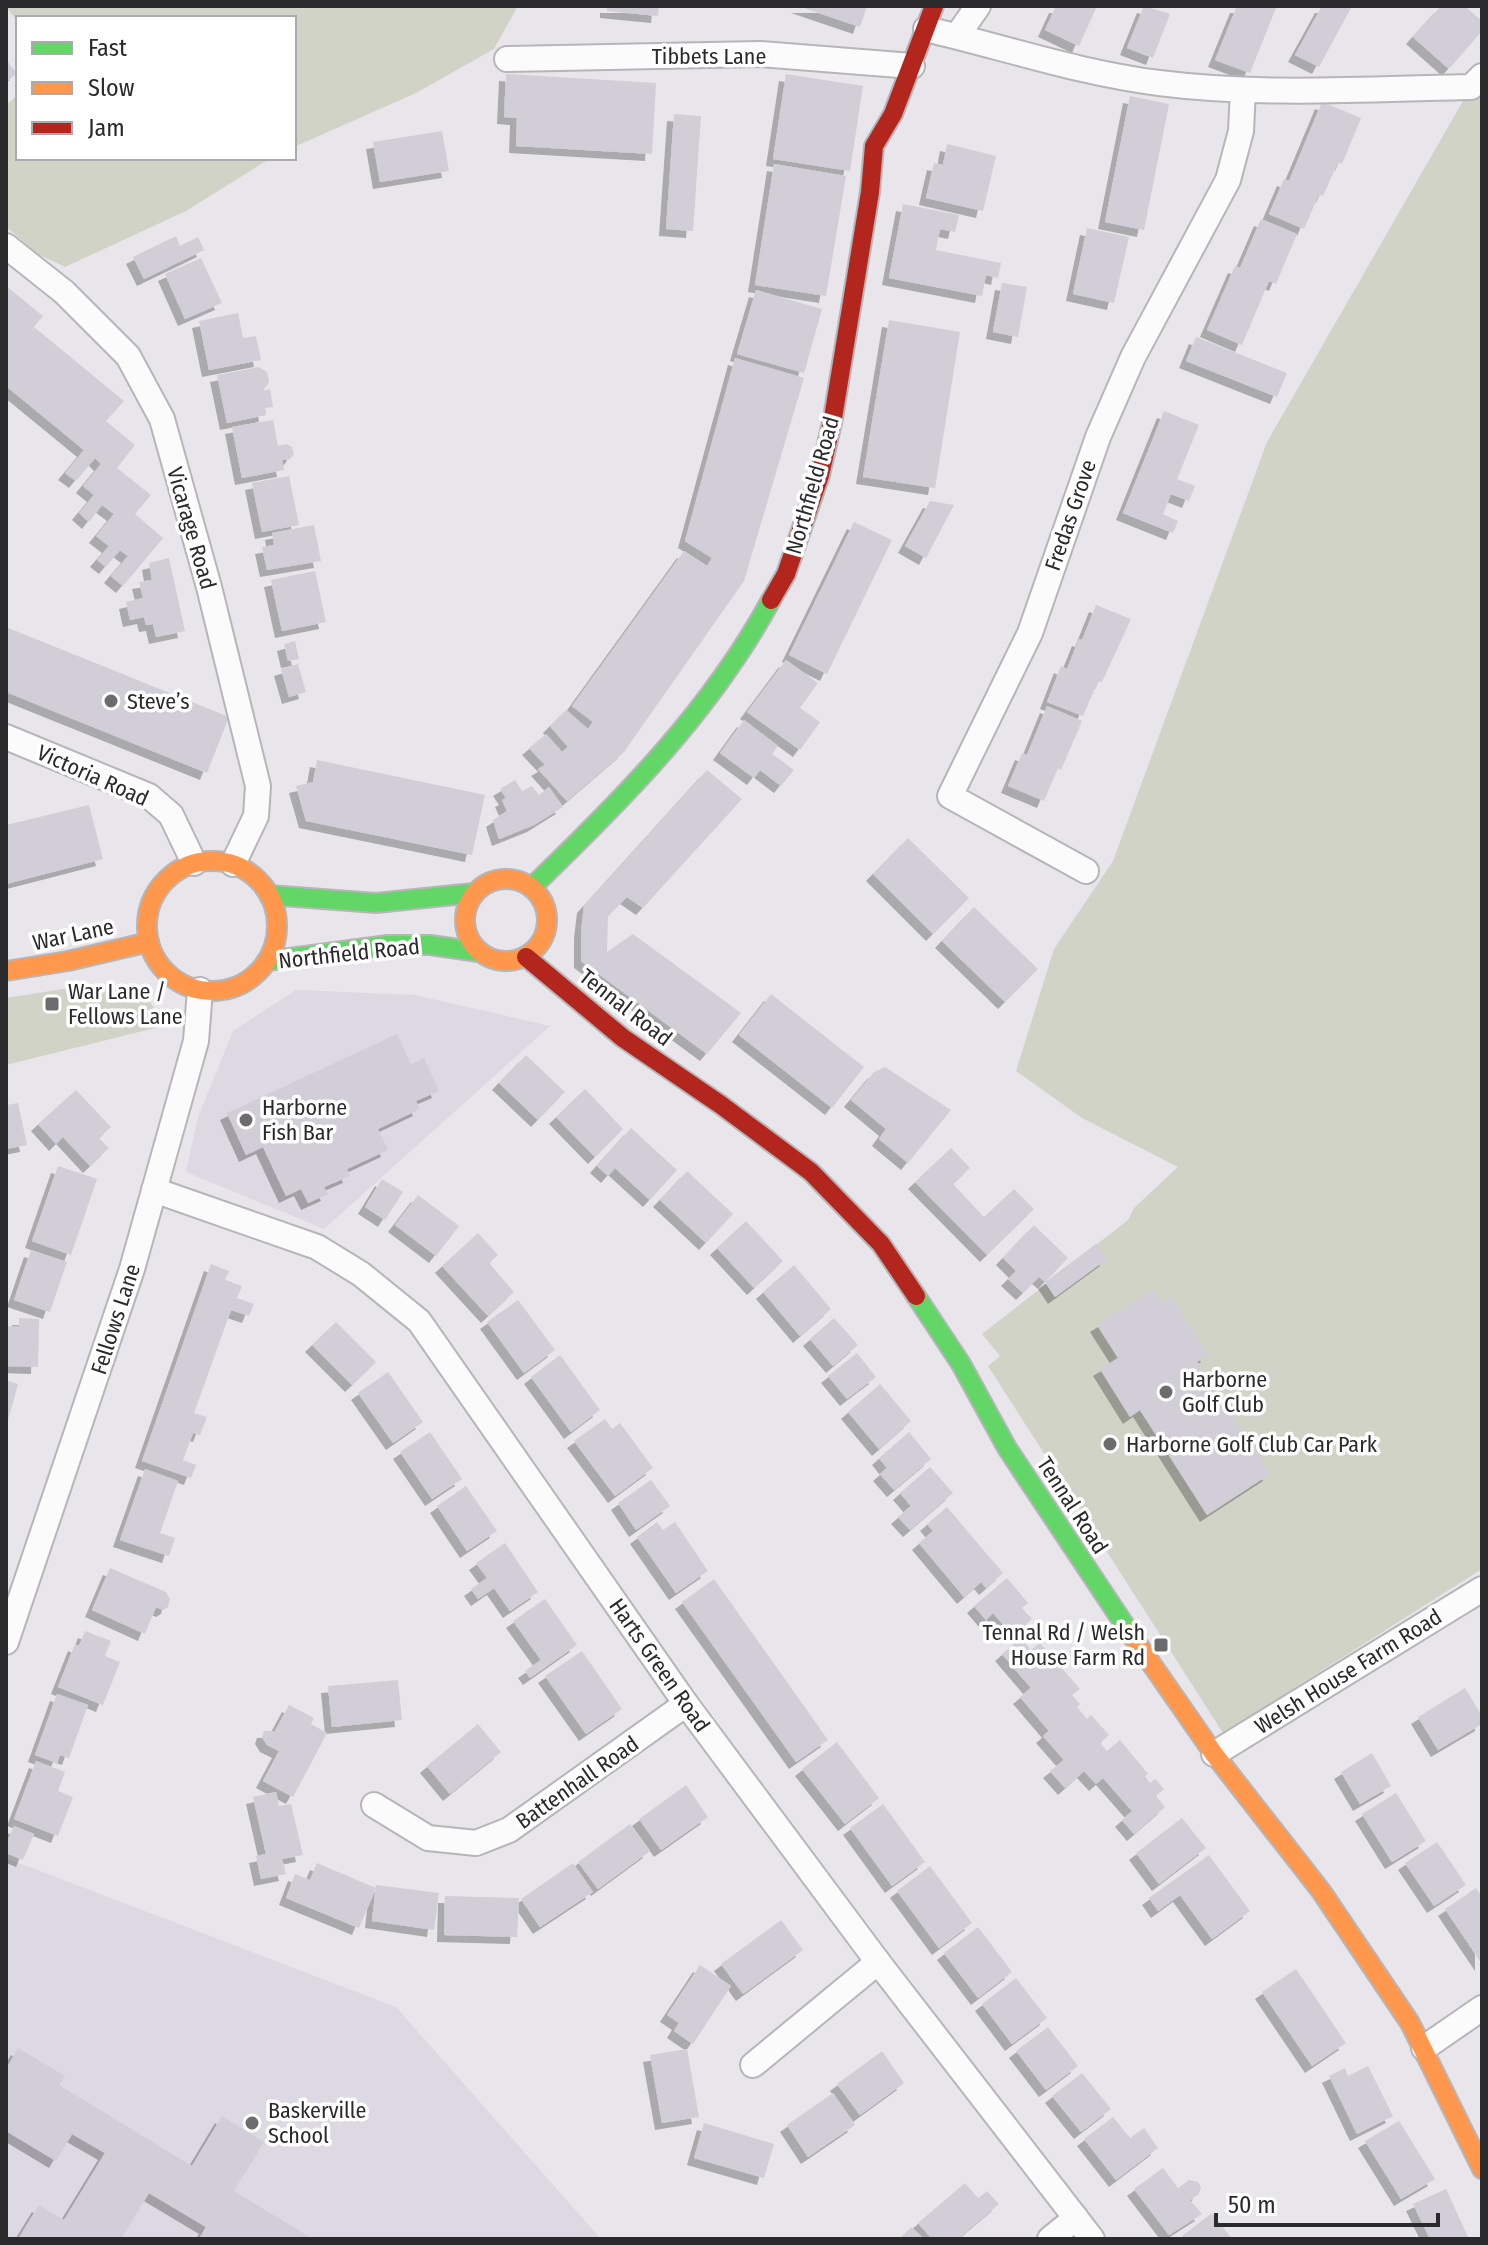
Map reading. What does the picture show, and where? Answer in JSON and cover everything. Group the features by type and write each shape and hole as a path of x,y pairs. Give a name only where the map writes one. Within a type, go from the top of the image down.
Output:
{"street":[{"name":"Northfield Road","path":"532,887 602,819 679,736 745,648 786,574 820,475 833,418 870,192 874,146 893,114 934,6"},
{"path":"957,36 978,6"},
{"path":"926,29 1026,57 1138,80 1243,90 1471,87 1482,76"},
{"name":"Tibbets Lane","path":"507,59 760,54 912,66"},
{"name":"Fredas Grove","path":"1086,871 950,796 1030,633 1098,437 1133,357 1228,180 1241,131 1243,90"},
{"name":"Vicarage Road","path":"6,246 64,292 128,356 162,419 209,587 258,786 256,816 233,864"},
{"name":"Victoria Road","path":"6,737 149,796 171,815 194,863"},
{"path":"214,861 233,864 260,882 275,911 277,928 267,961 254,975 238,985 219,990 200,990 183,984 168,974 156,959 149,942 147,922 151,903 161,886 176,872 194,863 214,861"},
{"path":"508,878 532,887 543,900 548,915 547,932 539,947 526,957 501,962 479,952 469,939 464,923 466,908 474,893 484,885 508,878"},
{"path":"269,895 376,903 474,893"},
{"name":"War Lane","path":"6,971 68,961 149,942"},
{"name":"Northfield Road","path":"267,961 388,945 430,945 479,952"},
{"name":"Tennal Road","path":"526,957 623,1038 811,1172 881,1244 961,1364 1007,1448 1081,1563 1214,1754 1321,1891 1424,2048 1482,2169"},
{"name":"Fellows Lane","path":"6,1642 132,1269 196,1041 200,990"},
{"name":"Harts Green Road","path":"154,1190 317,1247 361,1274 419,1321 686,1704 878,1962 1092,2239"},
{"name":"Welsh House Farm Road","path":"1214,1754 1482,1589"},
{"name":"Battenhall Road","path":"374,1805 428,1838 476,1843 509,1830 686,1704"},
{"path":"753,2065 878,1962"},
{"path":"1424,2048 1482,2008"},
{"path":"1050,2239 1076,2218"}],"shaded area":[{"path":"518,6 494,49 416,93 296,146 296,16 16,16 16,20 6,7"},
{"name":"Harborne Golf Club","path":"1471,87 1482,89 1482,1569 1223,1733 988,1366 1000,1356 982,1334 1128,1220 1134,1208 1178,1167 1082,1118 1016,1071 1054,949 1113,861 1267,442"},
{"path":"16,97 16,160 268,160 186,211 65,267 40,255 6,227 6,105"},
{"path":"76,987 139,988 167,1025 6,1065 6,998"},
{"path":"296,990 415,995 550,1026 324,1229 186,1172 198,1117 233,1031"},
{"name":"Baskerville School","path":"6,1858 396,2007 601,2239 6,2239"}],"building":[{"path":"607,6 659,6 658,16 607,11"},
{"path":"798,6 867,6 860,27"},
{"path":"1056,6 1097,6 1079,46 1045,30"},
{"path":"1144,6 1170,14 1153,58 1127,48"},
{"path":"1237,6 1276,8 1250,73 1215,60"},
{"path":"1322,6 1352,6 1319,67 1295,55"},
{"path":"1441,6 1465,6 1482,21 1482,31 1449,69 1413,37"},
{"path":"6,60 16,74 6,82"},
{"path":"506,74 656,83 652,154 516,146 517,118 504,117"},
{"path":"786,74 863,86 850,171 773,159"},
{"path":"1130,96 1169,104 1144,230 1105,222"},
{"path":"1322,102 1361,118 1342,164 1338,162 1323,196 1319,194 1304,229 1269,214 1284,179 1289,181"},
{"path":"674,114 701,116 693,231 666,229"},
{"path":"442,131 449,171 380,182 373,142"},
{"path":"947,144 996,156 983,211 926,198 934,163 943,165"},
{"path":"774,164 846,176 826,296 755,285"},
{"path":"903,204 959,215 955,232 940,229 936,250 1001,263 998,278 986,275 982,296 889,278"},
{"path":"1261,219 1297,234 1276,284 1269,281 1242,345 1207,330 1235,266 1240,268"},
{"path":"1087,228 1129,237 1114,303 1073,294"},
{"path":"176,236 180,246 198,237 204,250 144,279 133,257"},
{"path":"201,258 222,303 185,319 165,274"},
{"path":"1002,283 1027,287 1018,337 993,332"},
{"path":"6,286 43,316 34,327 124,401 106,421 135,445 117,468 151,495 135,514 163,538 123,586 111,576 128,556 120,550 106,567 97,560 109,546 96,536 114,514 102,505 89,522 79,513 94,495 83,486 101,464 95,458 76,481 65,473 84,450 6,386"},
{"path":"756,290 822,309 804,373 737,354"},
{"path":"238,313 243,338 256,336 261,360 209,370 199,321"},
{"path":"889,320 960,332 935,488 863,477"},
{"path":"1196,337 1287,373 1277,397 1186,361"},
{"path":"735,358 804,378 744,581 624,752 567,801 538,769 545,765 529,748 546,734 562,752 568,747 550,726 566,710 588,729 593,722 572,706 684,551 707,566 712,558 685,541"},
{"path":"259,367 267,372 269,382 263,391 270,389 273,407 265,408 266,415 227,423 217,375"},
{"path":"1164,411 1199,425 1177,479 1195,486 1189,501 1171,494 1163,514 1178,521 1173,533 1123,513"},
{"path":"273,420 278,446 287,444 294,454 290,459 282,460 284,470 242,478 232,427"},
{"path":"289,476 299,525 262,532 252,483"},
{"path":"930,501 954,505 926,558 905,546"},
{"path":"854,522 892,540 827,674 789,655"},
{"path":"314,525 321,561 267,570 262,547 274,545 272,533"},
{"path":"169,558 185,631 156,637 153,624 146,625 144,617 130,620 126,602 143,598 139,582 152,580 149,563"},
{"path":"315,571 326,622 282,631 271,580"},
{"path":"1096,605 1131,619 1083,716 1047,702 1061,666 1067,669"},
{"path":"6,627 229,717 207,773 6,692"},
{"path":"295,641 299,659 288,661 284,644"},
{"path":"786,660 818,683 800,708 820,722 800,750 747,712"},
{"path":"298,664 306,692 289,697 281,669"},
{"path":"1047,706 1082,721 1044,801 1008,786 1022,753 1027,755"},
{"path":"744,720 778,746 772,754 794,770 781,786 760,770 754,778 720,753"},
{"path":"317,760 485,795 472,855 306,821 296,786 313,782"},
{"path":"707,770 742,799 643,908 627,897 608,916 607,952 633,934 741,1013 707,1054 581,961 581,931 584,906"},
{"path":"515,780 522,791 532,786 539,795 549,787 563,807 534,825 499,839 493,820 507,811 502,800 506,798 500,789"},
{"path":"89,805 103,859 6,884 6,825"},
{"path":"908,838 969,898 933,934 873,874"},
{"path":"974,907 1038,969 1005,1002 942,941"},
{"path":"771,994 864,1067 832,1108 739,1035"},
{"path":"397,1034 411,1064 424,1058 439,1091 416,1101 420,1109 378,1129 388,1150 347,1169 350,1176 324,1187 328,1194 308,1203 301,1189 286,1196 263,1147 246,1155 227,1113"},
{"path":"526,1055 565,1092 538,1120 499,1083"},
{"path":"885,1067 951,1110 908,1163 879,1139 886,1129 851,1100 874,1072"},
{"path":"585,1089 623,1129 595,1157 556,1117"},
{"path":"76,1090 111,1127 99,1138 109,1148 90,1166 63,1137 56,1144 38,1124"},
{"path":"18,1103 27,1145 6,1149 6,1105"},
{"path":"631,1128 677,1170 650,1200 615,1168 608,1176 597,1166"},
{"path":"951,1148 970,1168 953,1184 984,1217 1014,1189 1034,1209 987,1255 915,1182"},
{"path":"58,1166 97,1179 71,1255 32,1241"},
{"path":"687,1171 733,1214 706,1243 660,1200"},
{"path":"382,1179 403,1192 385,1220 365,1207"},
{"path":"418,1195 459,1226 436,1256 395,1225"},
{"path":"746,1221 783,1261 754,1288 717,1248"},
{"path":"1034,1225 1068,1258 1045,1282 1039,1277 1023,1293 1008,1279 1016,1271 1003,1258"},
{"path":"478,1233 498,1255 489,1263 514,1292 488,1316 442,1266"},
{"path":"1096,1244 1107,1259 1055,1297 1045,1282"},
{"path":"31,1250 67,1262 50,1312 14,1300"},
{"path":"211,1264 229,1271 225,1280 242,1286 237,1298 254,1304 249,1316 231,1310 194,1413 207,1417 200,1435 193,1433 183,1460 196,1465 191,1478 142,1461"},
{"path":"794,1265 831,1309 800,1336 763,1292"},
{"name":"Harborne Golf Club","path":"1153,1290 1162,1303 1171,1297 1208,1355 1197,1362 1270,1474 1207,1515 1140,1410 1130,1417 1100,1369 1118,1358 1097,1325"},
{"path":"518,1300 555,1350 524,1373 487,1322"},
{"path":"19,1318 39,1319 38,1367 6,1366 8,1326 19,1327"},
{"path":"834,1318 858,1345 833,1366 810,1339"},
{"path":"336,1322 376,1362 352,1385 312,1345"},
{"path":"857,1353 876,1377 847,1399 828,1376"},
{"path":"560,1355 600,1410 571,1432 531,1377"},
{"path":"388,1372 423,1422 393,1443 358,1393"},
{"path":"6,1380 18,1384 7,1424 6,1424"},
{"path":"880,1384 911,1421 879,1449 848,1412"},
{"path":"605,1419 612,1429 620,1423 653,1468 615,1496 574,1441"},
{"path":"430,1432 462,1479 432,1499 400,1452"},
{"path":"909,1432 931,1459 894,1490 880,1474 887,1468 879,1458"},
{"path":"930,1467 953,1493 910,1530 898,1517 911,1506 900,1493"},
{"path":"145,1469 178,1481 160,1533 175,1538 169,1556 120,1540"},
{"path":"651,1480 670,1506 636,1530 618,1503"},
{"path":"466,1486 497,1531 467,1551 437,1506"},
{"path":"947,1507 1003,1573 986,1588 981,1582 964,1597 919,1543 933,1531 927,1524"},
{"path":"657,1522 663,1530 675,1522 708,1571 676,1593 637,1537"},
{"path":"505,1543 538,1592 510,1611 494,1588 478,1599 471,1589 487,1578 476,1563"},
{"path":"110,1568 166,1592 170,1599 168,1607 163,1610 156,1607 145,1634 92,1610"},
{"path":"1007,1578 1028,1603 1022,1608 1032,1619 1013,1636 993,1613 986,1620 974,1606"},
{"path":"714,1579 828,1740 796,1762 682,1602"},
{"path":"545,1599 577,1645 530,1678 525,1671 541,1660 513,1621"},
{"path":"85,1631 111,1641 105,1656 120,1662 103,1705 58,1687 75,1644 79,1646"},
{"path":"1021,1638 1031,1650 1040,1643 1080,1689 1072,1695 1080,1704 1077,1707 1087,1719 1091,1715 1109,1735 1100,1743 1107,1751 1120,1740 1148,1774 1145,1776 1150,1783 1155,1779 1164,1789 1156,1796 1165,1807 1134,1834 1122,1820 1132,1811 1103,1778 1096,1784 1084,1771 1065,1788 1050,1771 1064,1760 1043,1736 1049,1731 1020,1697 1031,1688 1002,1654"},
{"path":"582,1651 622,1709 586,1734 545,1676"},
{"path":"398,1680 402,1720 332,1727 328,1686"},
{"path":"1465,1688 1482,1716 1482,1724 1438,1750 1418,1717"},
{"path":"57,1694 88,1705 69,1758 60,1755 57,1763 35,1755"},
{"path":"289,1705 314,1718 311,1724 327,1733 293,1797 263,1781 279,1751 267,1745 262,1737 264,1731 275,1731"},
{"path":"478,1724 501,1752 450,1794 427,1766"},
{"path":"837,1742 879,1798 845,1824 802,1769"},
{"path":"1372,1753 1391,1786 1360,1804 1341,1772"},
{"path":"36,1761 65,1772 58,1791 73,1797 58,1836 14,1819"},
{"path":"686,1785 708,1817 661,1850 639,1819"},
{"path":"276,1792 279,1806 291,1804 303,1855 282,1859 286,1874 261,1879 256,1856 266,1854 253,1797"},
{"path":"1396,1793 1426,1841 1392,1862 1362,1814"},
{"path":"883,1804 925,1862 892,1886 850,1828"},
{"path":"1182,1818 1206,1848 1159,1884 1136,1853"},
{"path":"630,1824 650,1851 598,1889 578,1862"},
{"path":"14,1826 34,1834 23,1860 6,1853 6,1844"},
{"path":"1437,1842 1466,1885 1434,1906 1405,1863"},
{"path":"1209,1855 1250,1911 1212,1939 1180,1895 1158,1911 1149,1898"},
{"path":"317,1863 376,1888 359,1928 286,1898 295,1874 310,1880"},
{"path":"573,1863 593,1892 540,1927 521,1899"},
{"path":"930,1866 972,1923 939,1948 897,1891"},
{"path":"376,1885 439,1893 434,1930 372,1921"},
{"path":"1476,1888 1482,1897 1482,1964 1445,1909"},
{"path":"445,1896 519,1898 517,1937 444,1935"},
{"path":"781,1920 803,1950 743,1994 721,1964"},
{"path":"978,1927 1012,1972 978,1998 944,1953"},
{"path":"700,1965 731,1986 693,2044 674,2031 679,2023 667,2015"},
{"path":"1296,1969 1346,2043 1312,2066 1262,1992"},
{"path":"1016,1978 1047,2018 1012,2044 982,2004"},
{"path":"1048,2027 1078,2066 1046,2090 1016,2051"},
{"path":"18,2048 65,2076 59,2085 192,2166 222,2116 264,2142 234,2191 313,2239 199,2239 206,2227 149,2193 121,2239 18,2239 39,2205 64,2220 105,2153 72,2134 56,2161 6,2131 6,2069"},
{"path":"687,2049 699,2117 662,2123 650,2055"},
{"path":"882,2051 904,2083 860,2115 837,2084"},
{"path":"1368,2066 1393,2116 1357,2134 1329,2076 1345,2068 1348,2076"},
{"path":"1082,2073 1111,2109 1081,2132 1052,2096"},
{"path":"833,2093 855,2125 808,2157 787,2125"},
{"path":"1113,2117 1130,2138 1144,2128 1158,2148 1116,2180 1084,2139"},
{"path":"1399,2121 1435,2179 1401,2199 1365,2141"},
{"path":"704,2123 774,2144 764,2178 694,2158"},
{"path":"1163,2168 1178,2188 1189,2180 1198,2182 1201,2187 1199,2194 1190,2200 1202,2214 1169,2235 1134,2189"},
{"path":"965,2183 978,2198 987,2191 999,2204 958,2239 932,2239 918,2223"},
{"path":"1446,2189 1469,2239 1430,2239 1413,2204"},
{"path":"1212,2213 1232,2239 1185,2239 1182,2236"},
{"path":"911,2227 924,2239 900,2239"}],"traffic: fast":[{"path":"532,887 632,787 693,717 721,680 771,600"},
{"path":"269,895 376,903 474,893"},
{"path":"267,961 388,945 430,945 479,952"},
{"path":"916,1296 961,1364 1007,1448 1130,1633"}],"traffic: slow":[{"path":"212,861 237,866 258,880 272,901 277,926 272,951 258,972 237,986 212,991 187,986 166,972 152,951 147,926 152,901 166,880 187,866 212,861"},
{"path":"498,879 514,879 529,885 541,897 547,920 541,943 529,955 514,961 498,961 483,955 471,943 465,928 465,912 471,897 483,885 498,879"},
{"path":"6,971 68,961 149,942"},
{"path":"1130,1633 1214,1754 1321,1891 1410,2023 1482,2169"}],"traffic: jam":[{"path":"771,600 786,574 820,475 833,418 870,192 874,146 893,114 934,6"},
{"path":"526,957 623,1038 811,1172 881,1244 916,1296"}],"place":[{"name":"Steve’s","path":"111,701"},
{"name":"War Lane / Fellows Lane","path":"52,1004"},
{"name":"Harborne Fish Bar","path":"246,1120"},
{"name":"Harborne Golf Club","path":"1166,1392"},
{"name":"Harborne Golf Club Car Park","path":"1110,1444"},
{"name":"Tennal Rd / Welsh House Farm Rd","path":"1161,1645"},
{"name":"Baskerville School","path":"252,2123"}]}
